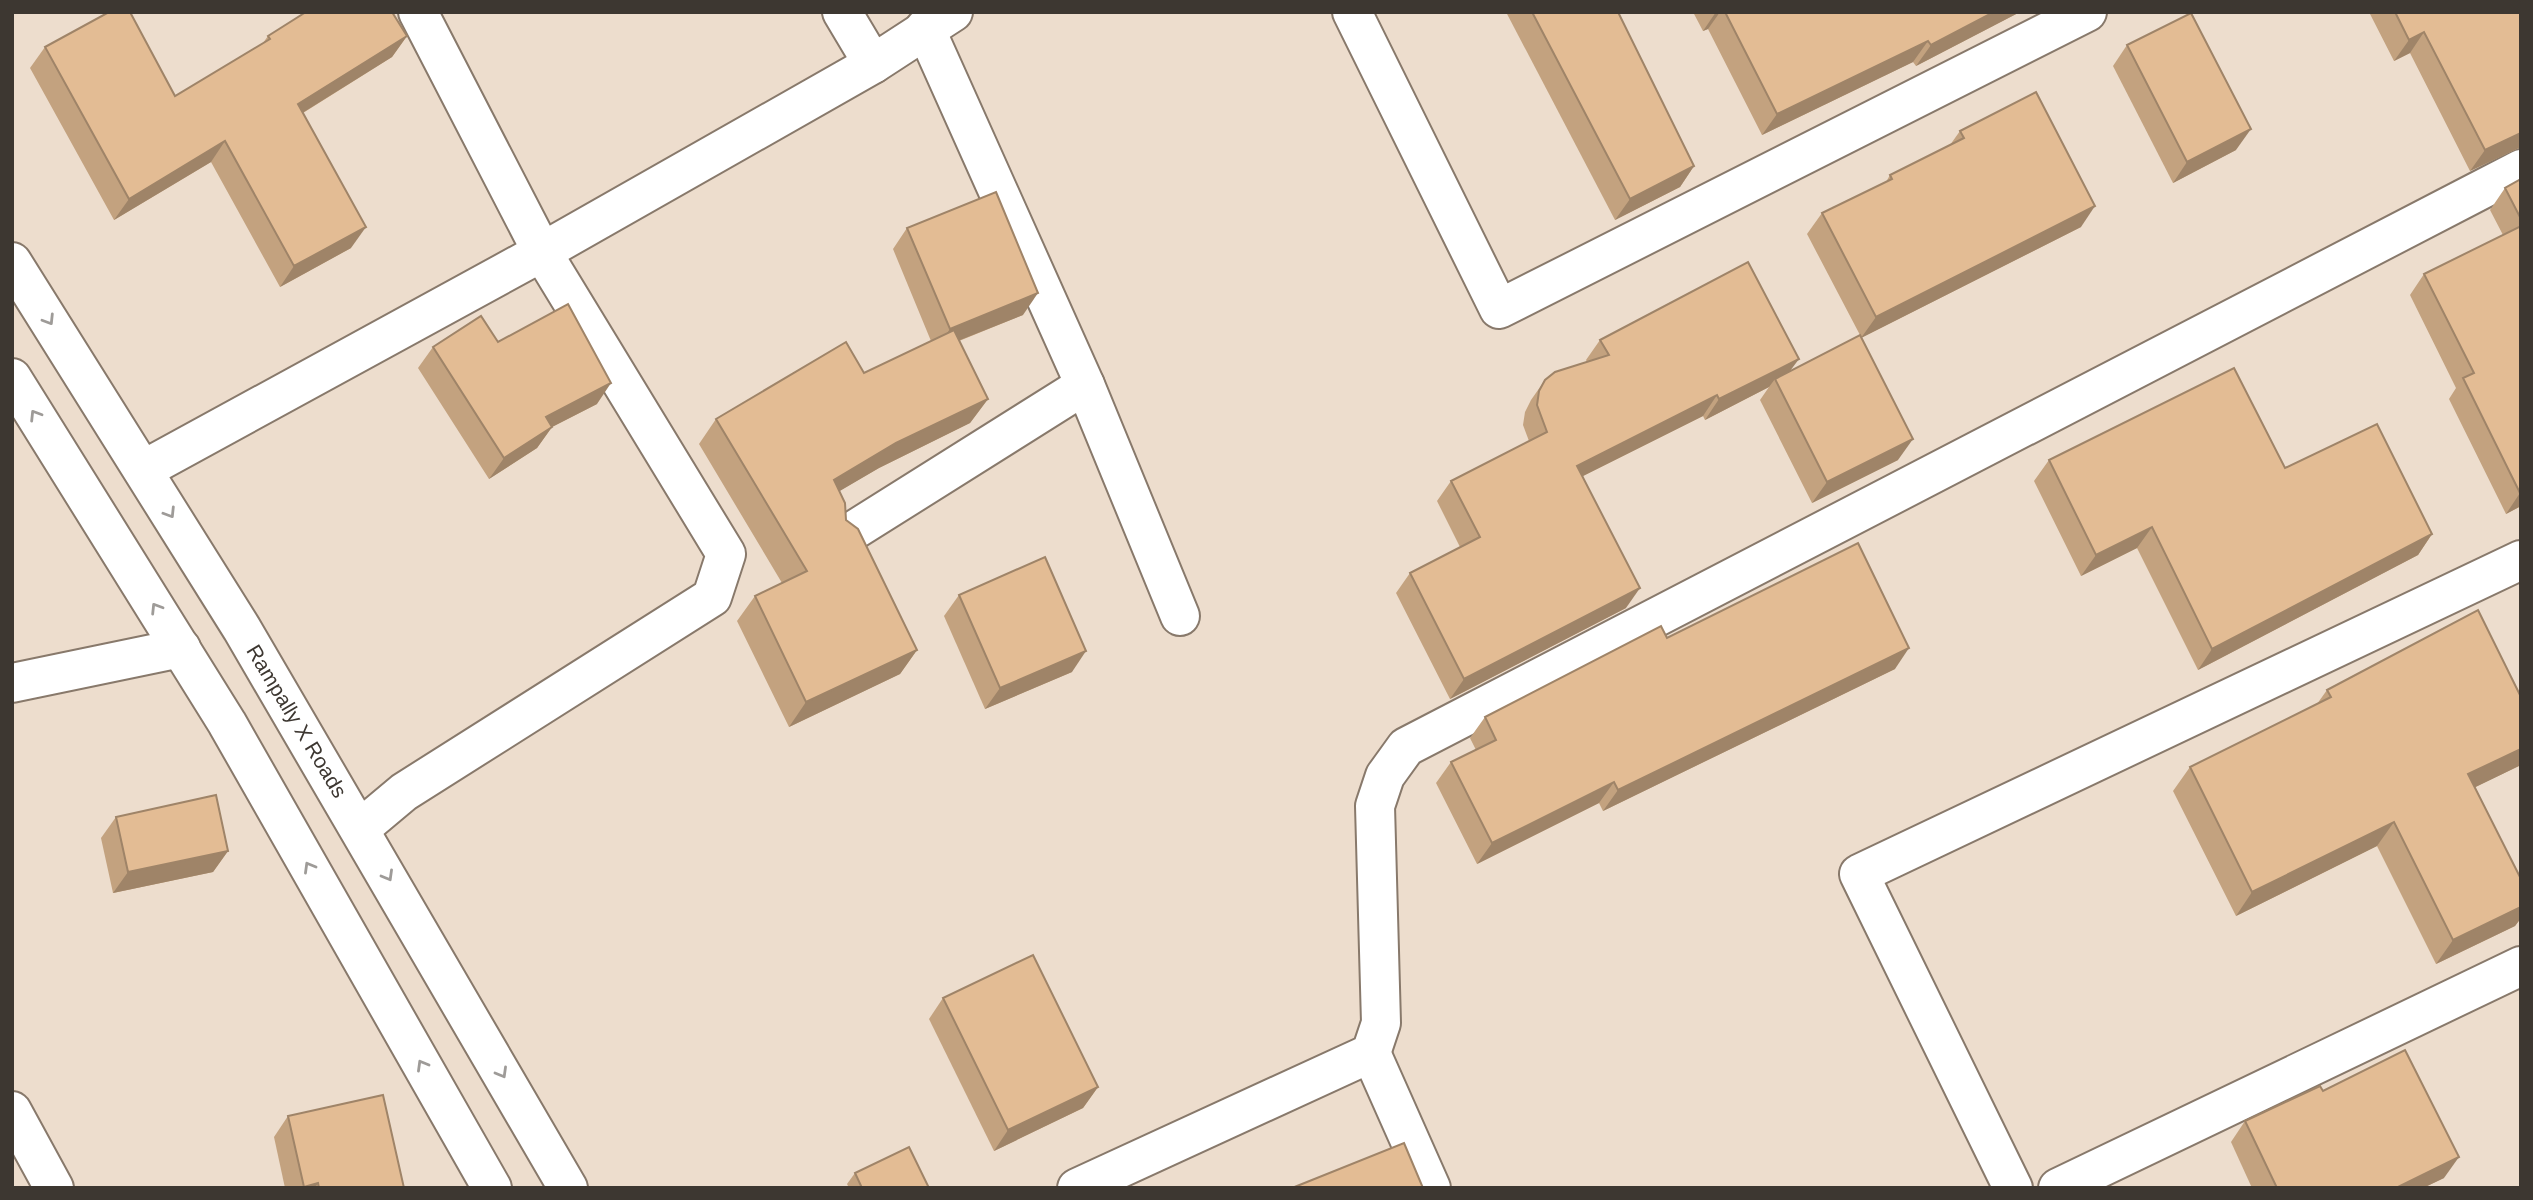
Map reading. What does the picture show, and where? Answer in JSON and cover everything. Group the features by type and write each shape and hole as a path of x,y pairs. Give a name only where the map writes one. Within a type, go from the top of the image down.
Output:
{"street":[{"path":"360,828 404,792 712,597 726,554 542,252 418,12"},
{"path":"842,12 873,64"},
{"path":"1352,12 1499,309 2087,12"},
{"path":"143,470 542,252 873,64 939,20 1180,616"},
{"path":"1431,1188 1371,1053 1381,1023 1375,806 1385,776 1406,747 2521,169"},
{"name":"Rampally X Roads","path":"12,262 242,629 568,1188"},
{"path":"12,378 227,723 492,1188"},
{"path":"848,534 1085,385"},
{"path":"2013,1188 1859,874 2521,560"},
{"path":"12,683 181,648"},
{"path":"2058,1188 2521,966"},
{"path":"1077,1188 1371,1053"},
{"path":"12,1111 54,1188"}],"building":[{"path":"109,12 130,12 175,96 270,39 268,36 306,12 392,12 407,36 298,104 366,227 294,266 225,141 129,199 45,47"},
{"path":"1532,12 1618,12 1694,166 1630,199"},
{"path":"1725,12 1994,12 1931,45 1928,41 1777,114"},
{"path":"2395,12 2521,12 2521,133 2485,150 2424,32 2409,40"},
{"path":"2191,13 2251,129 2187,162 2127,45"},
{"path":"2036,92 2095,206 1876,317 1822,213 1892,179 1890,175 1964,138 1960,131"},
{"path":"2521,179 2521,219 2505,188"},
{"path":"996,192 1038,293 950,329 907,228"},
{"path":"2521,226 2520,493 2463,378 2474,373 2424,274"},
{"path":"1748,262 1799,359 1719,399 1717,395 1577,466 1640,588 1464,679 1410,573 1480,537 1451,481 1547,432 1537,405 1539,391 1545,380 1555,372 1609,355 1600,340"},
{"path":"568,304 611,383 546,417 552,427 504,458 433,347 481,316 498,342"},
{"path":"954,330 988,399 896,443 834,480 845,503 846,520 858,529 917,650 806,702 755,596 807,571 716,419 846,342 864,373"},
{"path":"1860,335 1913,439 1827,482 1775,379"},
{"path":"2234,368 2285,468 2377,424 2432,534 2212,649 2152,527 2096,555 2049,460"},
{"path":"1858,543 1909,648 1618,790 1614,782 1492,843 1451,762 1496,740 1485,717 1661,626 1667,638"},
{"path":"1045,557 1086,651 1000,688 959,595"},
{"path":"2478,610 2521,697 2521,749 2468,774 2521,879 2521,907 2453,940 2394,822 2252,892 2190,767 2331,697 2327,690"},
{"path":"216,795 228,851 128,872 116,817"},
{"path":"1033,955 1098,1087 1008,1130 943,998"},
{"path":"2405,1050 2459,1157 2396,1188 2277,1188 2245,1121 2320,1086 2323,1091"},
{"path":"383,1095 404,1188 319,1188 318,1183 304,1187 288,1116"},
{"path":"1404,1143 1423,1188 1292,1188"},
{"path":"909,1147 929,1188 862,1188 855,1173"}]}
